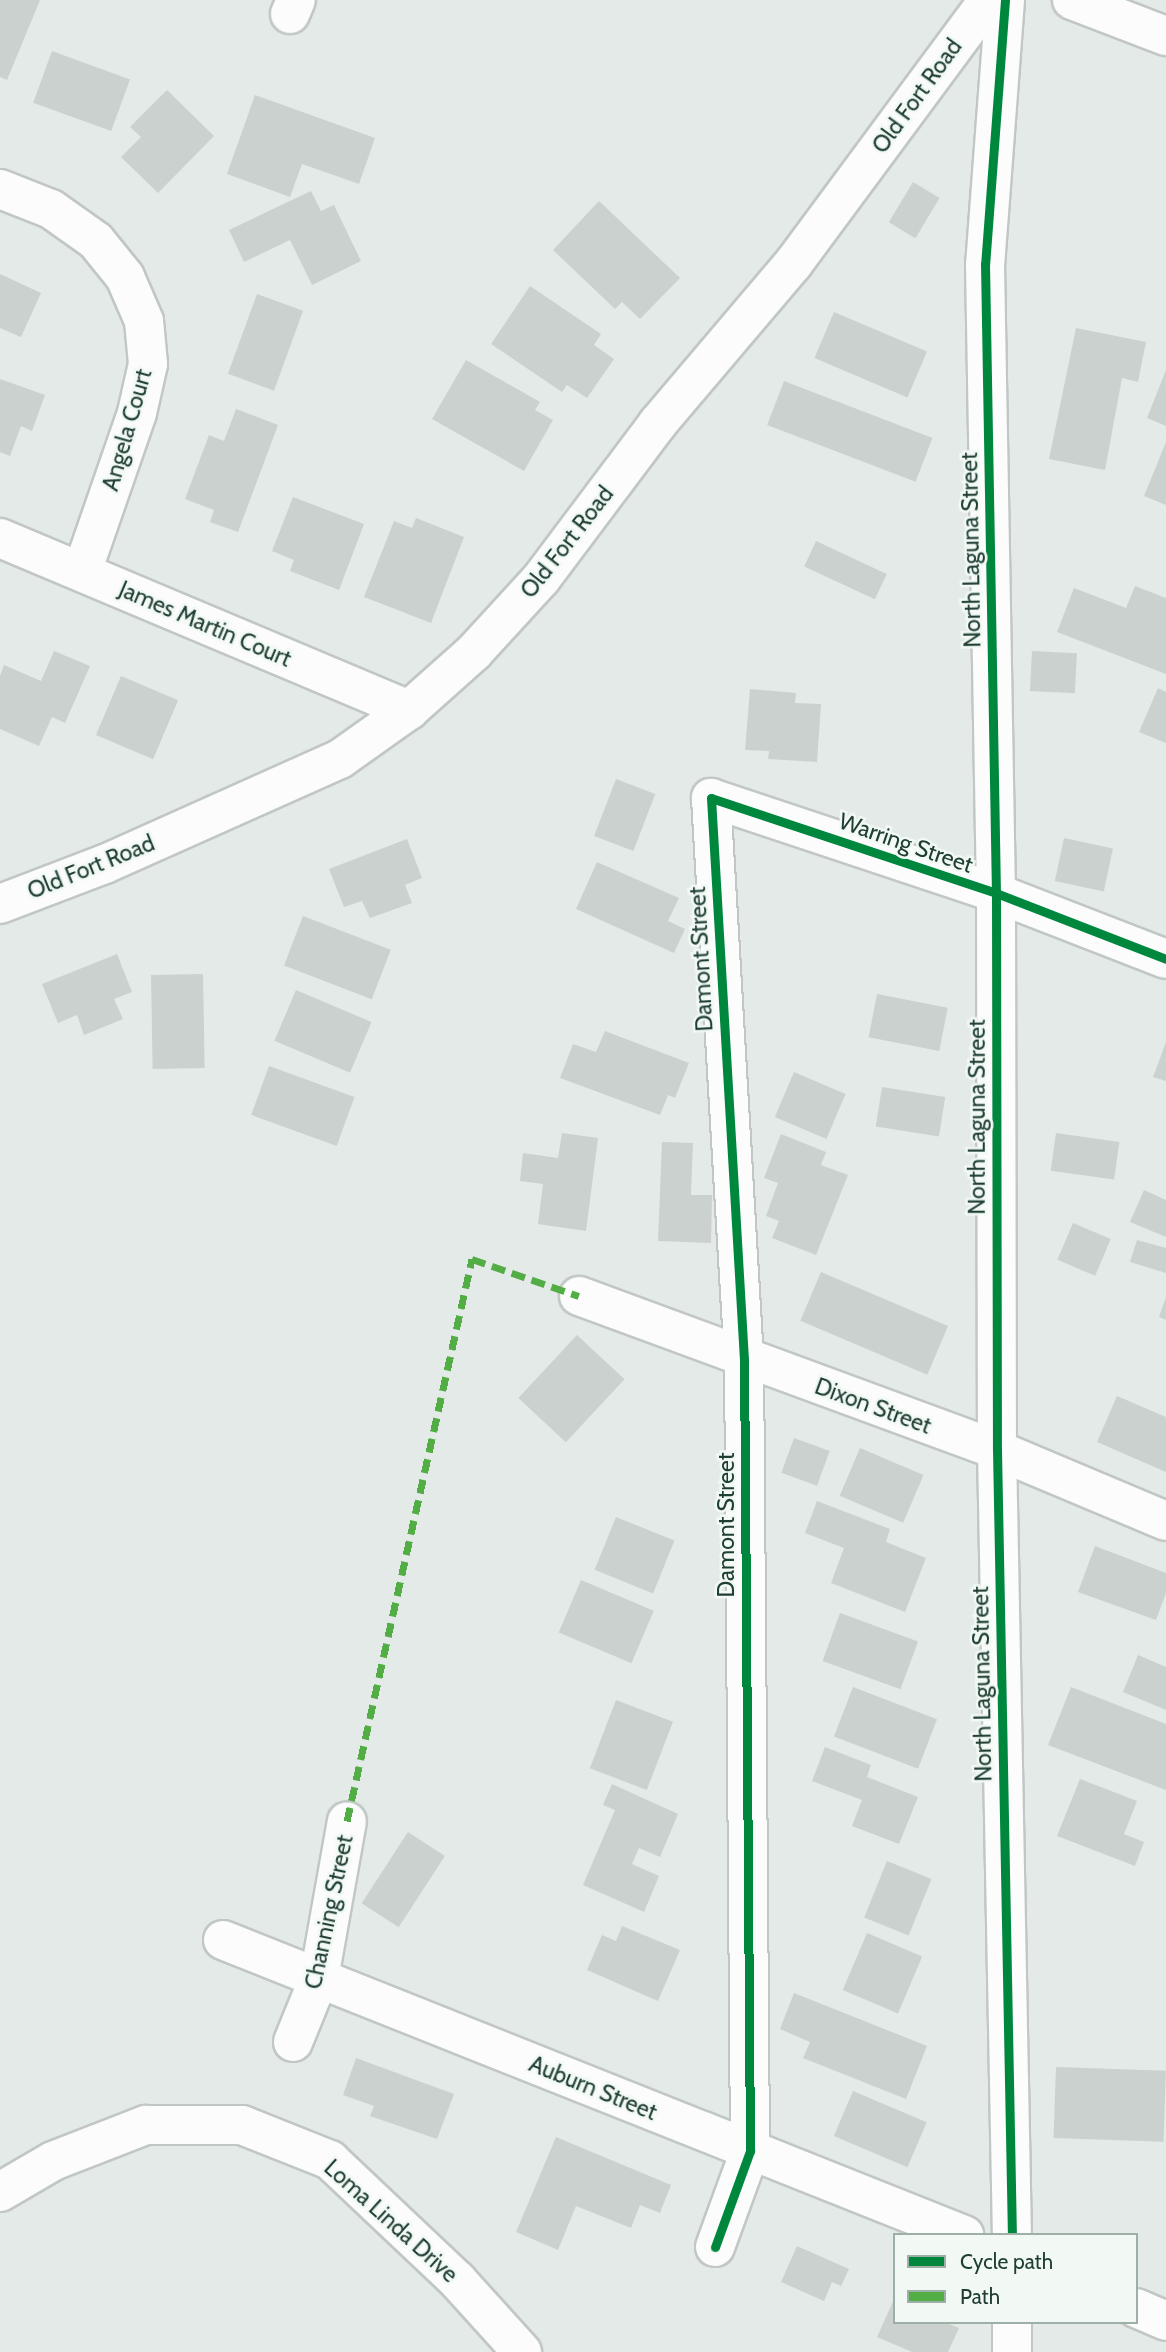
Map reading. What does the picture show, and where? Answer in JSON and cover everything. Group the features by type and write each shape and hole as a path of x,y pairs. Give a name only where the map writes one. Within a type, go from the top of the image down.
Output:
{"street":[{"name":"Old Fort Road","path":"0,904 106,864 340,759 409,710 474,652 541,579 658,423 793,264 988,0"},
{"name":"North Laguna Street","path":"1005,0 985,264 996,893 997,1450 1012,2233"},
{"path":"1072,0 1166,36"},
{"name":"Angela Court","path":"0,190 51,209 96,241 125,277 144,321 148,364 137,413 82,572"},
{"name":"James Martin Court","path":"0,538 409,710"},
{"name":"Warring Street","path":"711,797 996,893 1166,959"},
{"name":"Damont Street","path":"711,797 744,1360 750,2151 715,2247"},
{"name":"Dixon Street","path":"579,1296 744,1360 997,1450 1166,1521"},
{"name":"Channing Street","path":"293,2042 319,1978 347,1821"},
{"name":"Auburn Street","path":"223,1940 959,2233"},
{"name":"Loma Linda Drive","path":"0,2192 53,2161 146,2125 242,2125 330,2161 457,2280 522,2352"},
{"path":"1138,2309 1166,2321"},
{"path":"1012,2324 1012,2352"}],"building":[{"path":"0,0 40,0 7,80 0,77"},
{"path":"52,51 130,79 111,131 33,103"},
{"path":"167,90 214,136 158,193 121,157 141,137 130,127"},
{"path":"255,95 375,138 359,184 302,164 290,197 227,174"},
{"path":"913,182 940,198 915,238 889,222"},
{"path":"311,191 321,211 334,205 361,261 312,285 290,240 244,262 229,230"},
{"path":"599,201 680,278 640,319 622,302 615,309 553,250"},
{"path":"0,274 41,293 21,337 0,328"},
{"path":"530,286 601,334 594,345 614,359 587,398 567,385 562,392 491,344"},
{"path":"257,294 303,311 274,391 228,374"},
{"path":"834,312 927,351 907,397 814,358"},
{"path":"1076,328 1146,342 1138,382 1122,378 1105,470 1049,459"},
{"path":"466,360 540,402 535,410 553,420 524,471 432,419"},
{"path":"1166,370 1166,426 1147,418"},
{"path":"0,379 45,395 32,431 21,426 10,456 0,452"},
{"path":"784,381 932,438 916,482 767,425"},
{"path":"236,409 278,425 238,532 210,522 214,510 185,499 209,435 224,441"},
{"path":"1166,442 1166,505 1144,496"},
{"path":"293,497 364,524 339,590 290,571 294,560 272,551"},
{"path":"416,518 464,537 431,623 364,597 394,521 412,528"},
{"path":"816,541 887,574 875,599 804,566"},
{"path":"1135,586 1166,598 1166,674 1057,632 1074,588 1126,608"},
{"path":"54,651 90,666 65,723 52,717 39,746 0,729 0,676 4,665 41,681"},
{"path":"1032,651 1077,653 1075,693 1030,691"},
{"path":"121,676 178,700 153,759 96,735"},
{"path":"1158,688 1166,692 1166,743 1139,732"},
{"path":"750,689 796,693 795,703 821,704 817,762 768,759 769,751 745,750"},
{"path":"616,779 655,794 633,851 594,836"},
{"path":"1064,838 1113,848 1104,891 1055,881"},
{"path":"407,839 422,878 405,885 412,903 370,918 362,901 344,907 329,869"},
{"path":"597,862 679,898 668,921 685,929 674,953 576,909"},
{"path":"303,916 391,950 372,999 284,965"},
{"path":"117,954 132,992 114,999 123,1019 84,1035 77,1015 58,1023 42,984"},
{"path":"203,974 205,1068 153,1069 151,975"},
{"path":"296,990 371,1022 350,1073 275,1041"},
{"path":"877,994 948,1008 939,1051 869,1037"},
{"path":"605,1031 689,1063 675,1098 668,1095 660,1115 560,1078 573,1044 596,1052"},
{"path":"1166,1042 1166,1081 1153,1077"},
{"path":"269,1066 355,1097 337,1146 251,1115"},
{"path":"794,1072 846,1094 826,1139 775,1117"},
{"path":"882,1087 945,1097 939,1137 876,1127"},
{"path":"562,1133 598,1138 586,1231 538,1224 543,1184 520,1181 523,1153 558,1158"},
{"path":"1056,1133 1119,1142 1114,1180 1051,1171"},
{"path":"781,1134 826,1152 821,1165 848,1175 816,1255 772,1238 779,1221 766,1216 778,1183 764,1178"},
{"path":"662,1142 693,1143 691,1195 712,1195 711,1243 658,1241"},
{"path":"1144,1190 1166,1200 1166,1237 1130,1222"},
{"path":"1073,1223 1111,1239 1095,1276 1057,1260"},
{"path":"1137,1240 1166,1248 1166,1273 1130,1262"},
{"path":"821,1272 948,1326 927,1375 800,1321"},
{"path":"1166,1297 1166,1320 1159,1317"},
{"path":"577,1335 625,1379 566,1442 518,1398"},
{"path":"1117,1396 1166,1417 1166,1472 1097,1442"},
{"path":"794,1438 830,1451 817,1486 781,1473"},
{"path":"860,1448 924,1475 903,1523 840,1496"},
{"path":"817,1501 890,1529 886,1542 926,1558 905,1612 831,1583 844,1548 805,1533"},
{"path":"616,1517 674,1541 653,1593 595,1570"},
{"path":"1095,1546 1166,1573 1166,1593 1156,1620 1078,1592"},
{"path":"581,1580 654,1611 631,1663 559,1632"},
{"path":"840,1613 918,1641 901,1689 823,1661"},
{"path":"1138,1655 1166,1667 1166,1710 1123,1692"},
{"path":"853,1687 937,1719 918,1769 834,1736"},
{"path":"1071,1687 1166,1724 1166,1790 1048,1745"},
{"path":"616,1700 673,1722 647,1790 590,1768"},
{"path":"825,1747 871,1765 867,1777 918,1797 899,1844 852,1826 862,1800 812,1781"},
{"path":"1080,1779 1137,1801 1124,1834 1144,1842 1135,1866 1057,1836"},
{"path":"612,1784 678,1814 660,1857 639,1848 632,1864 659,1876 644,1912 583,1885 615,1810 603,1805"},
{"path":"408,1832 445,1856 399,1927 362,1903"},
{"path":"887,1861 932,1879 909,1936 864,1918"},
{"path":"622,1926 680,1950 658,2001 587,1970 602,1935 616,1941"},
{"path":"867,1933 922,1956 898,2014 843,1990"},
{"path":"794,1993 927,2046 906,2099 803,2058 810,2042 780,2029"},
{"path":"356,2058 454,2094 437,2139 370,2116 374,2106 343,2095"},
{"path":"1056,2067 1166,2071 1163,2142 1054,2138"},
{"path":"853,2091 927,2122 907,2167 834,2136"},
{"path":"556,2137 671,2185 660,2213 640,2205 631,2228 576,2206 558,2250 516,2232"},
{"path":"797,2246 849,2269 841,2286 832,2282 824,2301 781,2282"},
{"path":"893,2301 893,2324 949,2324 959,2328 948,2352 912,2352 877,2337"}],"marked path":[{"path":"347,1821 472,1259 579,1296"}],"cycle path":[{"path":"1005,0 985,264 996,893 997,1450 1012,2233"},
{"path":"715,2247 750,2151 744,1360 711,798 996,893 1166,959"}]}
